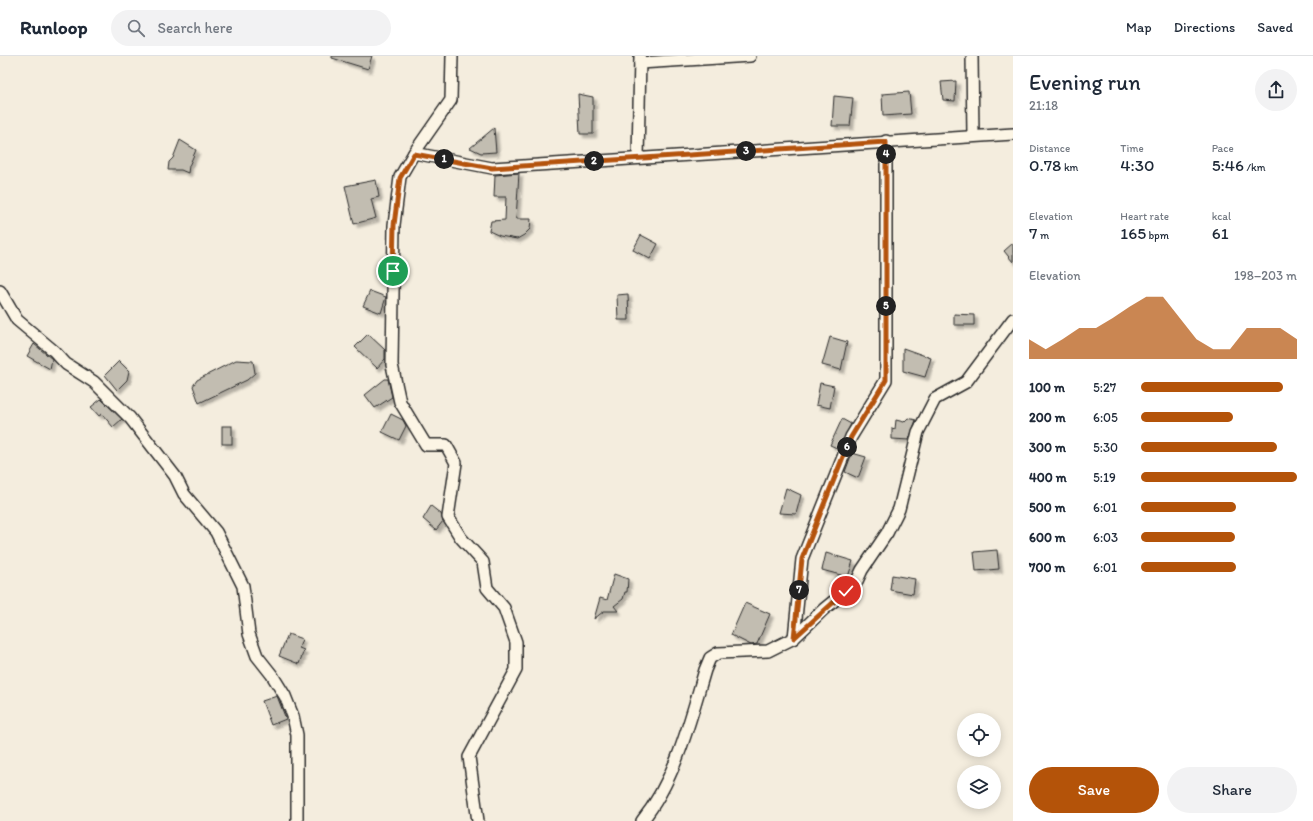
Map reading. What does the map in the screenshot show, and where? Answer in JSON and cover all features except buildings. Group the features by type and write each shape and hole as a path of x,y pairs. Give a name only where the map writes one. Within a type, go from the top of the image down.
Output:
{"street":[{"path":"452,56 451,100 414,154 400,178 394,225 392,365 400,402 426,445 446,446 456,463 448,517 462,538 483,562 488,588 504,608 516,642 516,670 469,757 478,821"},
{"path":"638,158 640,60 750,56"},
{"path":"972,56 973,136"},
{"path":"414,154 492,168 1013,134"},
{"path":"794,638 802,559 851,437 886,380 886,142"},
{"path":"0,291 17,320 54,351 66,364 94,382 130,418 167,465 184,494 216,532 242,586 249,634 257,656 276,682 293,716 297,735 297,821"},
{"path":"642,821 659,797 679,751 710,658 718,653 768,651 794,638 824,609 856,583 862,570 887,533 899,509 918,432 935,399 966,382 1013,319"}],"route":[{"path":"393,271 394,225 400,178 414,154 492,168 886,142 886,380 851,437 824,500 802,559 794,638 824,609 846,591"}]}
